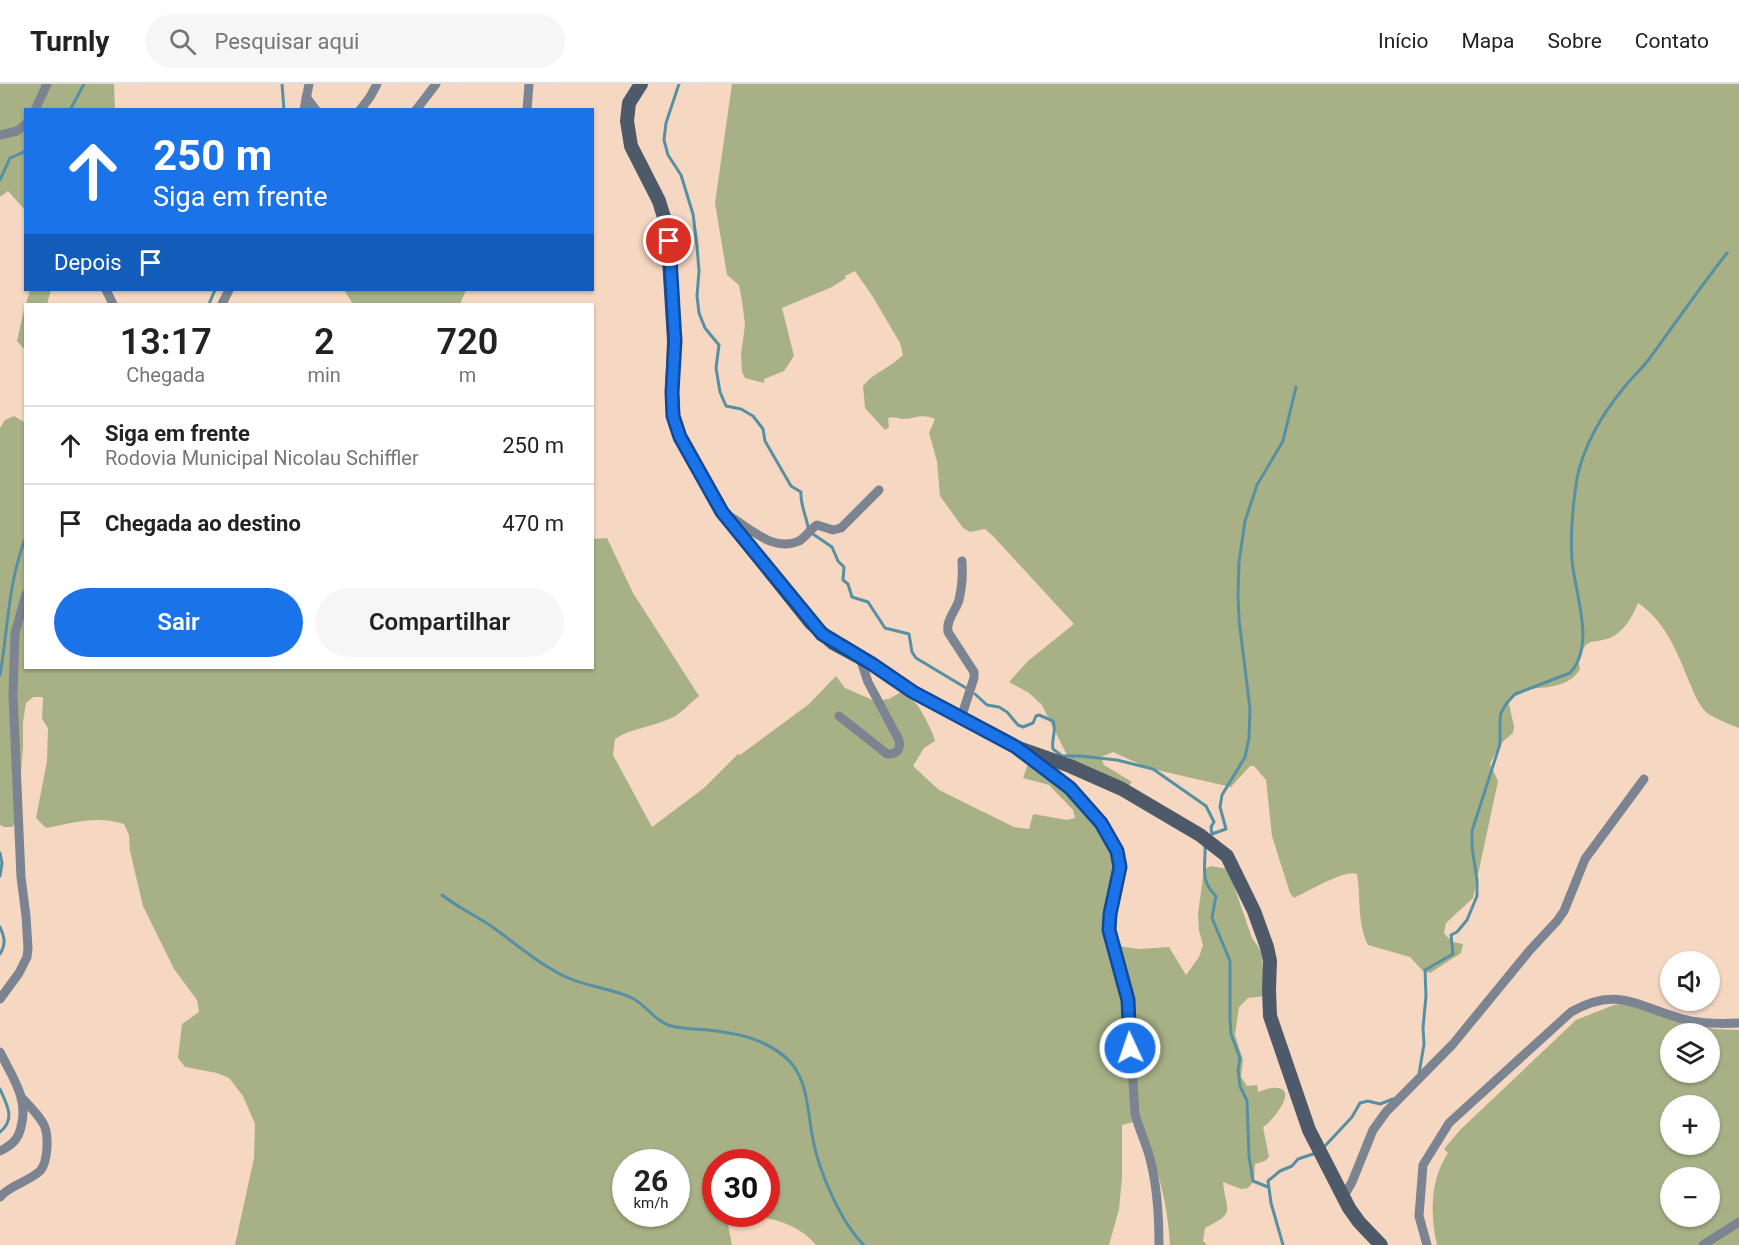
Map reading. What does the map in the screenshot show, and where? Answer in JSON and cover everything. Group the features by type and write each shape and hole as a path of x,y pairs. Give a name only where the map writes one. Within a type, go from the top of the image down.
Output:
{"street":[{"path":"36,108 48,84"},
{"path":"304,108 309,84"},
{"path":"362,108 377,84"},
{"path":"418,108 436,84"},
{"path":"526,108 529,84"},
{"path":"641,84 629,104 627,121 632,146 659,201 668,227 675,341 673,416 680,437 722,512 822,634 913,692 1016,747 1070,766 1122,789 1200,835 1227,855 1254,911 1268,947 1269,1008 1309,1130 1343,1198 1359,1222 1381,1245"},
{"path":"306,97 314,108"},
{"path":"0,135 17,131 24,126"},
{"path":"722,512 770,541 794,543 817,525 833,530 840,528 879,490"},
{"path":"960,718 974,672 948,632 947,626 958,602 963,576 962,561"},
{"path":"0,999 19,973 27,957 28,948 21,877 13,695 15,633 24,601"},
{"path":"838,716 887,754 898,751 899,740 867,682 860,658"},
{"path":"1016,747 1070,788 1101,823 1117,851 1120,867 1109,930 1128,1000 1135,1114 1149,1155 1158,1215 1159,1245"},
{"path":"1343,1198 1373,1130 1386,1112 1453,1044 1530,950 1557,921 1564,911 1585,859 1644,779"},
{"path":"1427,1245 1419,1216 1423,1165 1449,1123 1557,1023 1585,1004 1610,998 1624,999 1684,1020 1702,1023 1739,1023"},
{"path":"0,1052 23,1099 45,1126 46,1148 44,1162 39,1172 8,1189 0,1197"},
{"path":"0,1150 15,1142 24,1111 23,1099"},
{"path":"1703,1245 1739,1222"}],"green space":[{"path":"0,84 114,84 115,108 24,108 24,209 8,191 0,197"},
{"path":"732,84 1739,84 1739,728 1706,712 1696,696 1669,637 1655,618 1638,603 1630,619 1617,634 1586,645 1578,660 1580,669 1572,678 1562,684 1535,689 1510,698 1508,700 1514,726 1513,733 1499,745 1490,764 1498,781 1473,898 1446,923 1444,933 1452,942 1463,944 1461,953 1430,973 1423,971 1410,957 1368,945 1361,919 1357,874 1351,873 1335,878 1294,898 1290,893 1272,836 1266,780 1254,766 1250,766 1231,787 1148,768 1113,752 1101,757 1104,765 1132,782 1122,794 1069,759 1042,705 1029,693 1009,682 1028,661 1074,624 993,536 985,529 970,532 963,528 940,496 937,461 929,433 935,419 922,416 904,419 888,418 889,427 885,430 865,408 863,386 903,355 900,343 855,271 832,287 782,308 794,356 784,371 764,379 764,383 745,378 742,372 741,354 745,325 742,301 739,285 727,275 715,203"},
{"path":"30,291 51,291 47,303 26,303"},
{"path":"345,291 466,291 460,303 352,303"},
{"path":"24,310 24,349 17,341"},
{"path":"14,416 24,422 24,669 594,669 594,539 607,538 633,593 699,696 673,717 628,732 615,739 613,755 652,827 704,788 738,754 740,755 809,704 836,676 845,688 875,701 889,699 901,692 914,701 919,708 935,741 924,748 913,766 939,790 1014,827 1029,829 1033,814 1067,820 1075,818 1073,810 1049,785 1023,778 1028,764 1044,765 1102,824 1122,874 1113,932 1117,946 1139,949 1169,947 1186,975 1199,957 1203,945 1198,914 1204,869 1211,866 1228,869 1252,938 1261,951 1266,996 1248,998 1239,1007 1235,1035 1243,1060 1241,1077 1247,1086 1257,1085 1258,1092 1268,1088 1281,1089 1285,1092 1285,1097 1273,1118 1263,1127 1269,1157 1255,1164 1254,1181 1248,1188 1241,1189 1223,1182 1226,1214 1205,1228 1203,1241 1207,1245 1170,1245 1167,1213 1156,1168 1141,1123 1134,1122 1122,1125 1122,1178 1119,1209 1109,1245 816,1245 797,1229 780,1222 780,1149 702,1149 702,1227 729,1227 732,1245 235,1245 254,1158 255,1124 243,1096 229,1078 217,1073 185,1067 178,1058 182,1024 199,1012 197,1000 174,969 143,906 130,851 129,835 124,824 95,820 46,828 36,818 47,761 48,728 42,719 43,697 33,697 26,703 17,821 12,827 0,825 0,428 5,420"},
{"path":"1631,1003 1651,1006 1698,1023 1660,1023 1660,1083 1720,1083 1720,1029 1739,1030 1739,1245 1437,1245 1433,1222 1433,1198 1438,1174 1448,1153 1444,1149 1460,1130 1576,1020 1614,1005"}],"waterway":[{"path":"71,108 84,84"},
{"path":"282,84 284,108"},
{"path":"679,84 666,123 664,140 668,155 681,175 693,214 699,271 697,296 699,313 705,328 719,345 716,368 720,392 726,406 741,409 753,416 763,429 765,441 791,486 801,492 808,527"},
{"path":"0,180 10,158 24,152"},
{"path":"1419,1074 1424,1044 1425,970 1453,954 1451,935 1457,932 1467,920 1477,896 1472,831 1500,744 1501,713 1515,694 1570,673 1578,662 1582,648 1582,619 1572,560 1571,539 1577,478 1584,454 1594,431 1614,400 1649,359 1727,253"},
{"path":"209,303 215,291"},
{"path":"1212,834 1226,829 1220,807 1222,795 1245,757 1249,738 1250,709 1238,595 1239,562 1245,521 1257,485 1283,441 1296,387"},
{"path":"813,534 832,547 838,561 844,567 843,580 848,584 852,597 868,602 885,628 909,634 912,652 916,658 966,688"},
{"path":"0,675 15,571 24,543"},
{"path":"975,694 987,705 999,707 1007,712 1018,725 1023,727 1033,723 1039,715 1053,721 1053,749 1062,756 1117,760 1153,769 1206,806 1214,822 1211,827 1212,834"},
{"path":"1205,846 1205,879 1216,896 1212,918 1230,961 1231,1034 1240,1058 1238,1070 1240,1086 1247,1101 1249,1156 1253,1181 1268,1187"},
{"path":"0,853 2,863 0,876"},
{"path":"442,895 491,926 537,960 566,977 632,998 668,1025 748,1037 784,1056 792,1064 803,1084 816,1153 832,1196 847,1224 864,1245"},
{"path":"0,927 4,941 0,954"},
{"path":"0,1089 9,1112 8,1122 0,1132"},
{"path":"1325,1146 1352,1117 1360,1103 1368,1101 1380,1104 1393,1099"},
{"path":"1283,1245 1271,1203 1268,1181 1280,1171 1292,1166 1298,1159 1313,1154"}],"route":[{"path":"669,241 675,341 673,416 680,437 722,512 822,634 913,692 1016,747 1070,788 1101,823 1117,851 1120,867 1112,897 1109,930 1128,1000 1130,1048"}]}
